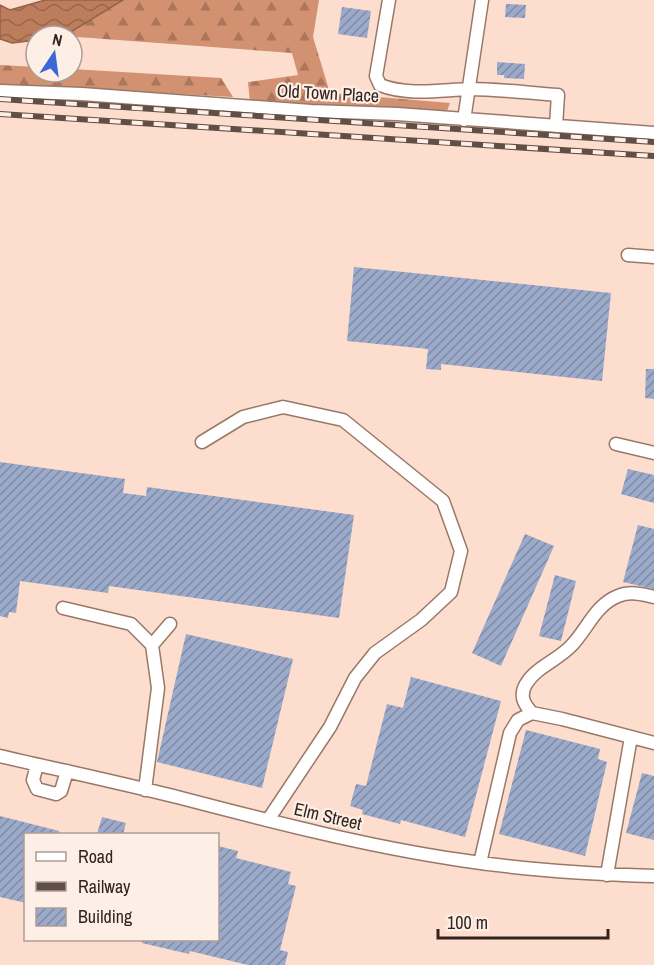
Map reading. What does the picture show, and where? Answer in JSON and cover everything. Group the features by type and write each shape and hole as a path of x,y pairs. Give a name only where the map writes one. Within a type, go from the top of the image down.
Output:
{"street":[{"path":"389,0 376,76 380,85 388,88 448,92 468,89 558,95 556,126"},
{"path":"464,120 482,0"},
{"name":"Old Town Place","path":"0,91 82,94 288,110 397,114 654,133"},
{"path":"628,255 654,257"},
{"path":"202,442 243,417 283,407 343,420 443,501 461,551 451,592 421,620 375,653 355,678 330,727 267,820"},
{"path":"616,444 654,453"},
{"path":"532,713 523,700 522,692 526,684 533,675 571,647 596,613 616,596 628,593 654,597"},
{"path":"63,608 132,624 152,645 158,688 145,790"},
{"path":"152,645 170,624"},
{"path":"480,863 510,733 518,720 532,713 654,743"},
{"path":"607,874 631,737"},
{"name":"Elm Street","path":"0,756 373,844 480,863 558,872 654,876"},
{"path":"37,765 33,780 37,789 56,794 61,791 67,771"}],"green space":[{"path":"123,0 319,0 313,37 330,93 450,103 447,111 250,102 248,82 298,75 292,53 84,37 84,24"},
{"path":"0,65 24,66 24,84 84,84 84,70 221,78 233,97 0,84"}],"water":[{"path":"45,0 123,0 84,24 24,24 24,42 12,43 0,39 0,5 10,10"}],"building":[{"path":"506,4 526,5 525,18 505,17"},
{"path":"342,7 371,11 367,38 338,34"},
{"path":"497,62 525,64 524,79 504,78 504,75 497,75"},
{"path":"354,267 611,293 602,381 441,364 441,370 426,369 428,349 347,341"},
{"path":"646,369 654,369 654,399 645,398"},
{"path":"0,462 125,479 123,493 146,496 147,487 354,515 339,618 109,586 108,593 20,581 16,613 9,612 8,618 0,616"},
{"path":"628,469 654,475 654,503 621,494"},
{"path":"638,525 654,529 654,589 623,582"},
{"path":"525,534 554,546 501,666 472,653"},
{"path":"555,575 576,581 561,641 539,636"},
{"path":"186,634 293,659 262,788 157,762"},
{"path":"411,677 501,701 465,837 401,820 400,824 362,814 363,810 350,806 356,784 366,786 387,704 403,708"},
{"path":"526,730 600,749 598,759 607,762 585,856 499,834"},
{"path":"642,773 654,776 654,840 626,833"},
{"path":"0,816 59,831 59,833 24,833 24,903 0,897"},
{"path":"102,817 126,823 123,833 97,833"},
{"path":"219,846 238,851 236,858 291,872 288,884 296,886 280,950 288,952 285,965 248,965 190,951 189,954 142,943 142,941 219,941"}],"railway":[{"path":"0,99 654,142"},
{"path":"0,114 654,156"}]}
